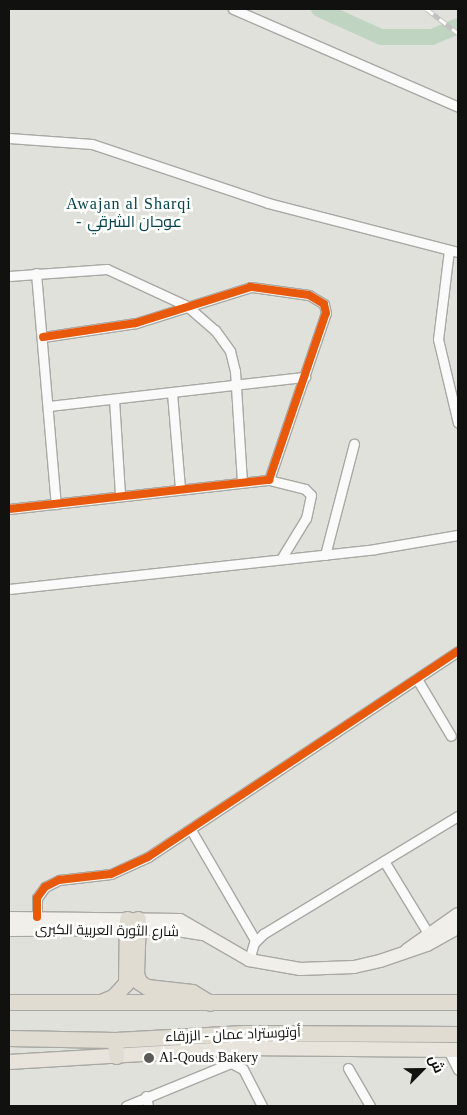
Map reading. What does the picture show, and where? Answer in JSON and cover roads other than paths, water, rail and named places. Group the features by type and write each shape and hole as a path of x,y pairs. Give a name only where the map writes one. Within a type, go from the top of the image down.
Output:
{"highway":[{"path":"132,925 136,973 139,982 147,987 192,992 210,1003"},
{"path":"99,1003 113,997 126,983 132,925"},
{"path":"9,1002 210,1003 456,998"},
{"name":"أوتوستراد عمان - الزرقاء","path":"9,1038 115,1040 244,1033 458,1034"},
{"path":"115,1040 116,1056"}],"main road":[{"name":"شارع الثورة العربية الكبرى","path":"405,951 428,933 458,914"},
{"name":"شارع الثورة العربية الكبرى","path":"9,918 37,917 132,925 205,934 249,960 280,968 327,969 354,967 427,946 458,928"},
{"name":"شارع الثورة العربية الكبرى","path":"9,930 132,925"},
{"path":"9,1062 243,1048 453,1050"}],"street":[{"path":"233,9 458,107"},
{"path":"9,138 92,144 268,203 454,251 438,339 458,423"},
{"path":"9,276 107,269 187,306 225,343 232,359 236,385 242,481"},
{"path":"36,273 56,504"},
{"path":"43,337 136,323 187,306 256,287 318,298 326,313 269,480"},
{"path":"49,406 305,377"},
{"path":"172,393 180,489"},
{"path":"114,399 120,496"},
{"path":"325,555 354,444"},
{"path":"9,509 242,481 269,480 305,489 311,495 306,518 281,559"},
{"path":"9,589 325,555 458,535"},
{"path":"37,917 37,898 51,883 126,868 191,830 458,652"},
{"path":"417,679 451,736"},
{"path":"249,960 255,940 458,816"},
{"path":"191,830 255,940"},
{"path":"384,860 428,933"},
{"path":"453,1050 458,1070"},
{"path":"126,1106 146,1096 231,1063 243,1070 262,1106"},
{"path":"348,1068 370,1106"},
{"path":"146,1096 148,1106"}],"waterway":[{"path":"319,9 381,37 432,37 458,26"}],"railway":[{"path":"427,9 458,33"}],"place":[{"name":"Al-Qouds Bakery","path":"149,1058"}],"district":[{"name":"Awajan al Sharqi - عوجان الشرقي","path":"129,213"}]}
